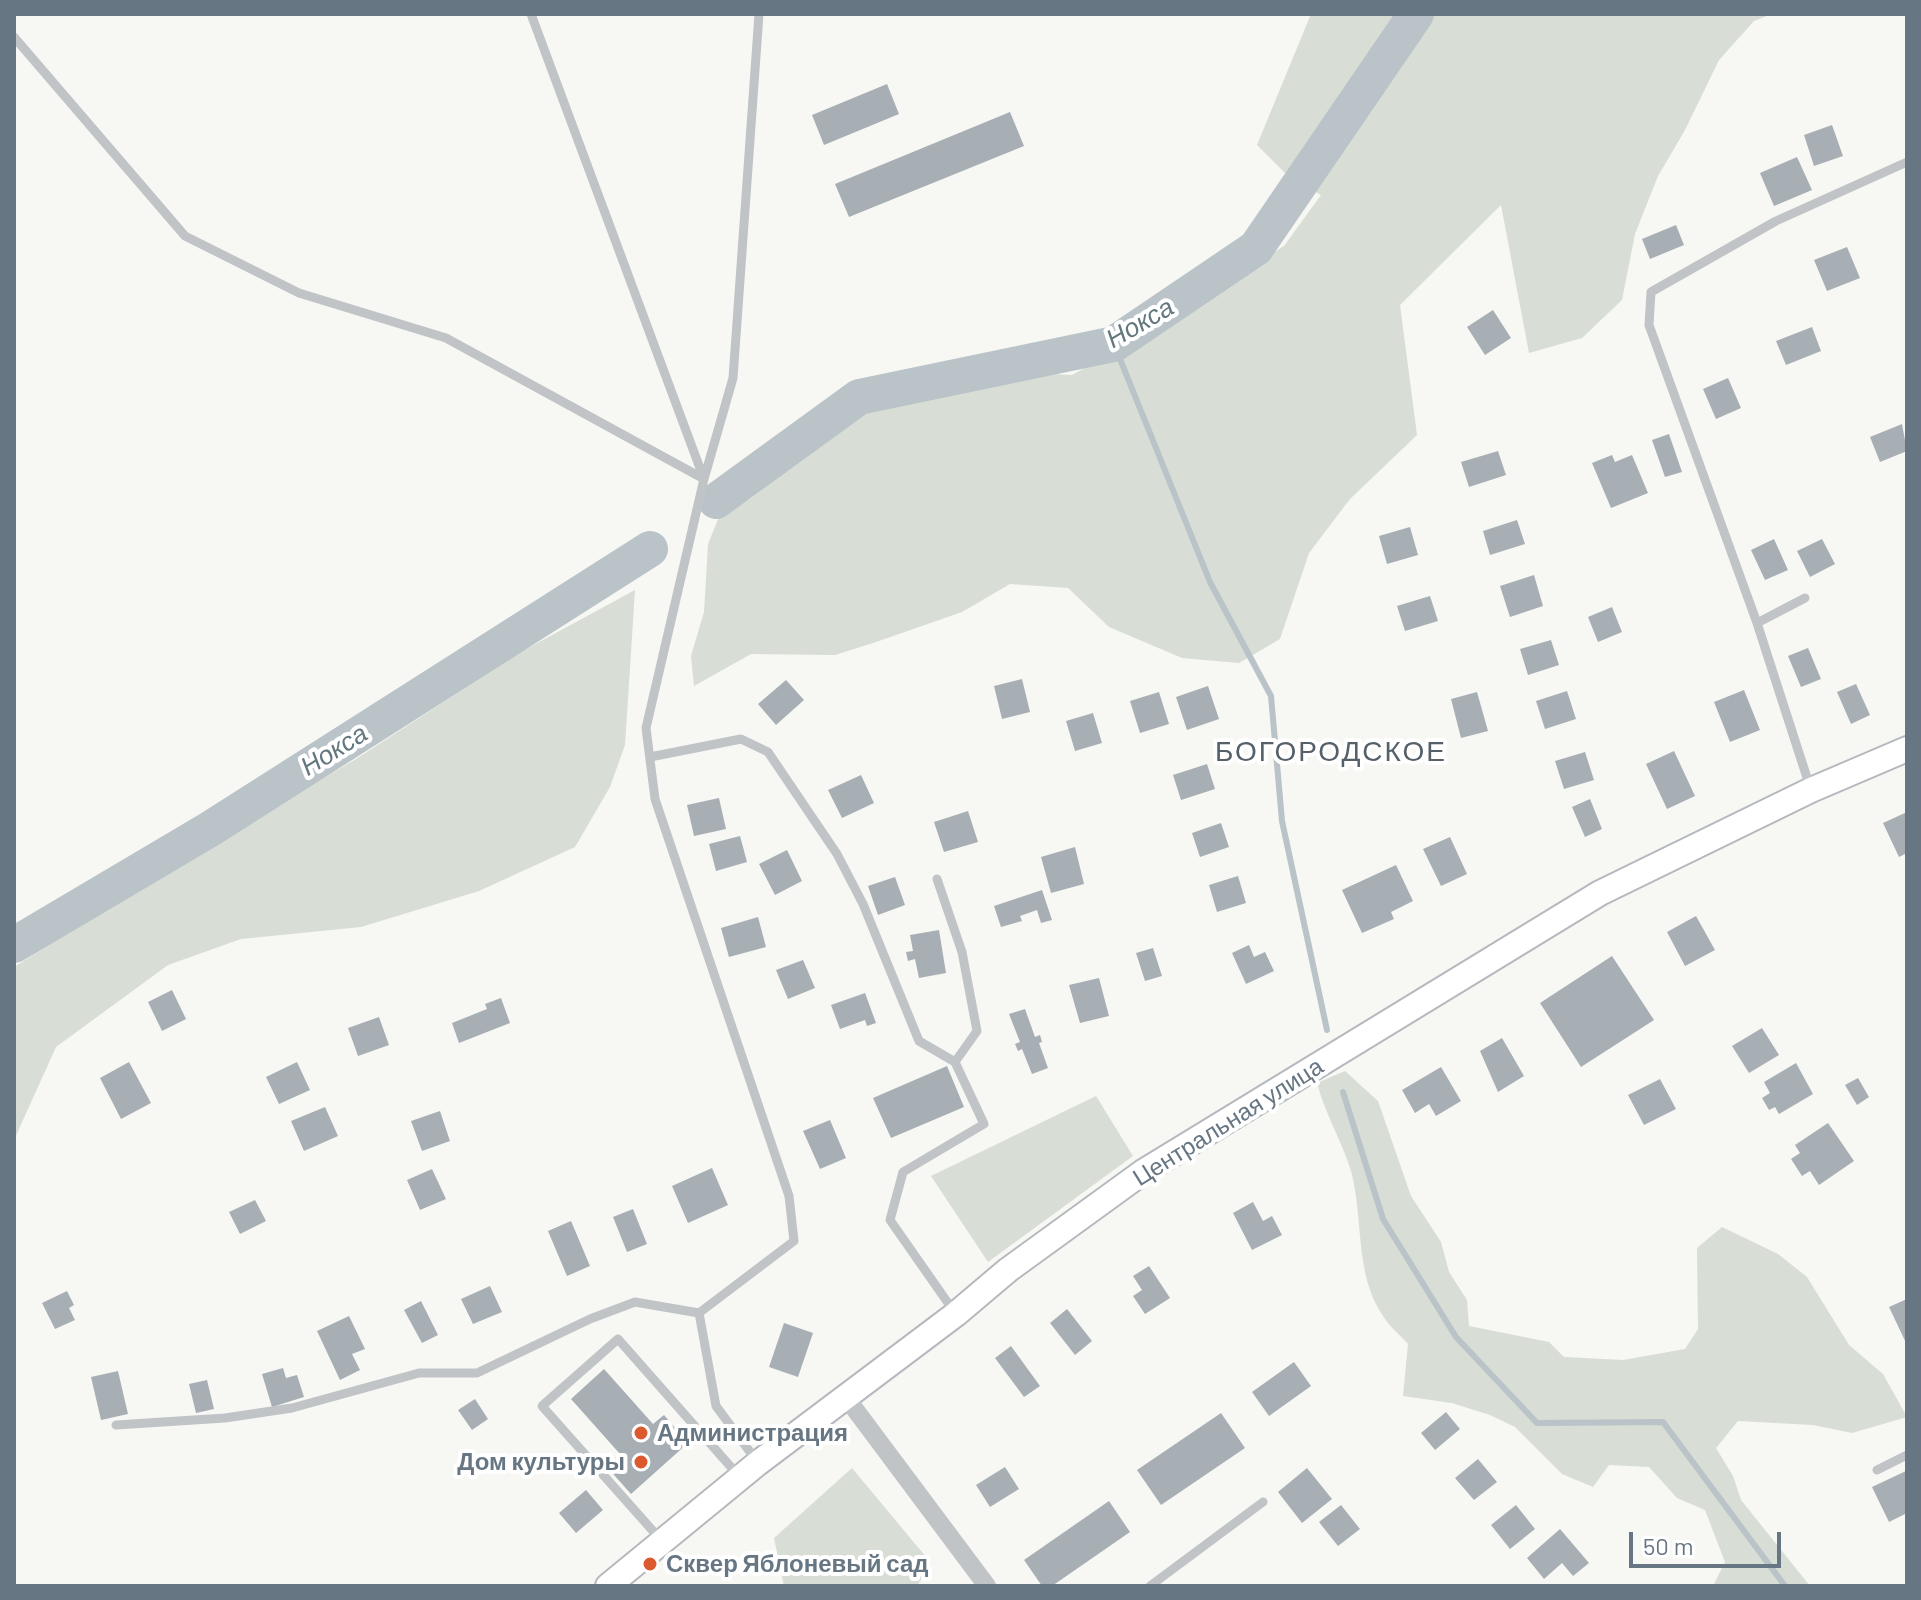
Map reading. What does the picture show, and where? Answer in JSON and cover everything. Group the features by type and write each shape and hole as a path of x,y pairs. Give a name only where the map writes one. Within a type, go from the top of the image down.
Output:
{"street":[{"name":"Центральная улица","path":"608,1586 749,1470 956,1314 1008,1270 1153,1166 1600,893 1811,790 1907,749"},
{"path":"845,1396 987,1586"}],"lane":[{"path":"531,14 704,479"},
{"path":"116,1425 225,1418 292,1408 419,1373 477,1373 590,1319 635,1302 699,1313 794,1241 789,1196 655,799 646,728 704,479 733,378 759,14"},
{"path":"14,37 185,236 299,293 446,338 704,479"},
{"path":"1811,790 1757,623 1649,325 1651,292 1776,221 1907,162"},
{"path":"1757,623 1805,598"},
{"path":"650,757 741,739 768,752 837,854 863,904 919,1041 955,1062 984,1124 903,1172 890,1220 956,1314"},
{"path":"937,879 962,952 977,1031 955,1062"},
{"path":"699,1313 716,1406 749,1470"},
{"path":"662,1542 542,1406 618,1339 749,1470"},
{"path":"1877,1470 1907,1455"},
{"path":"1150,1586 1263,1502"}],"shaded area":[{"path":"1311,14 1772,14 1754,21 1719,60 1685,130 1658,176 1635,234 1622,300 1582,338 1529,353 1501,205 1400,305 1417,435 1350,499 1309,553 1280,639 1239,663 1182,658 1109,627 1068,588 1010,584 962,612 876,642 835,655 751,654 694,686 691,656 704,612 708,544 719,517 751,498 858,415 927,395 1034,373 1072,375 1134,341 1284,246 1321,195 1289,177 1257,145"},
{"path":"635,590 625,745 610,787 575,847 479,891 361,927 241,939 168,965 56,1047 14,1140 14,967 229,833 356,759 519,653"},
{"path":"1345,1071 1378,1101 1411,1196 1441,1242 1449,1272 1467,1300 1469,1326 1549,1342 1564,1357 1623,1360 1685,1349 1698,1329 1697,1248 1722,1227 1778,1254 1807,1277 1849,1345 1883,1374 1907,1417 1852,1433 1813,1425 1738,1421 1716,1448 1733,1476 1741,1500 1810,1586 1713,1586 1725,1562 1705,1510 1677,1498 1649,1467 1609,1465 1593,1487 1562,1474 1515,1427 1490,1415 1452,1403 1403,1396 1408,1344 1383,1316 1368,1282 1351,1171 1317,1083"},
{"path":"1096,1096 1133,1156 988,1262 931,1176"},
{"path":"852,1468 931,1563 917,1586 784,1586 774,1538"}],"building":[{"path":"887,84 899,114 824,145 812,115"},
{"path":"1010,112 1024,146 849,217 835,184"},
{"path":"1832,125 1843,156 1814,166 1804,135"},
{"path":"1797,157 1812,190 1774,206 1760,173"},
{"path":"1676,225 1684,245 1650,259 1642,239"},
{"path":"1847,247 1860,278 1827,291 1814,260"},
{"path":"1493,310 1511,338 1485,355 1467,327"},
{"path":"1812,327 1821,351 1786,365 1776,341"},
{"path":"1728,378 1741,408 1716,419 1703,389"},
{"path":"1902,424 1907,451 1880,462 1870,437"},
{"path":"1669,434 1682,472 1665,477 1652,440"},
{"path":"1498,451 1506,475 1469,487 1461,462"},
{"path":"1612,455 1615,462 1632,455 1648,493 1611,508 1592,463"},
{"path":"1517,520 1525,544 1490,555 1483,531"},
{"path":"1410,527 1418,555 1387,564 1379,536"},
{"path":"1774,539 1788,570 1765,580 1751,550"},
{"path":"1822,539 1835,564 1810,577 1797,551"},
{"path":"1534,575 1543,606 1510,617 1500,586"},
{"path":"1430,596 1438,621 1405,631 1397,606"},
{"path":"1612,607 1622,632 1598,642 1588,617"},
{"path":"1551,640 1559,665 1528,675 1520,649"},
{"path":"1808,648 1821,679 1801,687 1788,656"},
{"path":"1022,679 1030,712 1002,719 994,686"},
{"path":"786,680 804,700 776,725 758,704"},
{"path":"1856,684 1870,715 1851,724 1837,692"},
{"path":"1208,686 1219,719 1187,730 1176,697"},
{"path":"1744,690 1760,730 1730,742 1714,702"},
{"path":"1567,691 1576,719 1545,729 1536,701"},
{"path":"1159,692 1169,724 1140,733 1130,701"},
{"path":"1477,692 1488,731 1461,738 1451,699"},
{"path":"1093,713 1102,743 1075,751 1066,721"},
{"path":"1674,751 1695,796 1667,809 1646,764"},
{"path":"1585,752 1594,780 1564,789 1555,761"},
{"path":"1207,764 1215,789 1181,800 1173,775"},
{"path":"861,775 874,803 842,818 828,790"},
{"path":"719,798 726,829 694,836 687,805"},
{"path":"1590,799 1602,829 1585,837 1572,807"},
{"path":"968,811 978,842 944,852 934,822"},
{"path":"1907,812 1907,853 1899,857 1883,823"},
{"path":"1221,823 1229,847 1200,857 1192,833"},
{"path":"740,836 747,862 716,871 709,844"},
{"path":"1450,837 1467,874 1441,886 1423,849"},
{"path":"1075,847 1084,884 1051,893 1041,857"},
{"path":"787,850 802,881 775,895 759,864"},
{"path":"1396,865 1413,901 1391,912 1394,919 1362,933 1342,890"},
{"path":"1238,876 1246,903 1217,912 1209,885"},
{"path":"895,877 905,905 878,915 868,886"},
{"path":"1042,890 1052,920 1041,923 1037,910 1020,916 1022,921 1001,927 994,906"},
{"path":"1696,916 1715,950 1685,966 1667,932"},
{"path":"758,917 766,947 729,957 721,928"},
{"path":"939,930 946,973 919,978 915,959 908,961 906,952 913,951 910,935"},
{"path":"1249,945 1254,957 1265,952 1274,971 1246,984 1232,953"},
{"path":"1153,948 1162,976 1145,981 1136,953"},
{"path":"1612,956 1654,1020 1581,1067 1540,1003"},
{"path":"803,960 815,988 788,999 776,970"},
{"path":"1099,978 1109,1016 1080,1023 1069,985"},
{"path":"172,990 186,1019 162,1031 148,1002"},
{"path":"865,993 876,1023 867,1026 865,1020 840,1029 831,1005"},
{"path":"501,998 510,1023 459,1043 452,1023 487,1009 485,1004"},
{"path":"1025,1009 1035,1037 1040,1035 1042,1042 1039,1043 1048,1068 1032,1074 1022,1049 1018,1051 1015,1044 1020,1042 1009,1014"},
{"path":"379,1017 389,1045 358,1056 348,1028"},
{"path":"1762,1028 1779,1055 1749,1073 1732,1046"},
{"path":"1502,1038 1524,1076 1498,1092 1480,1051"},
{"path":"129,1062 151,1103 121,1119 100,1078"},
{"path":"297,1062 310,1090 279,1104 266,1077"},
{"path":"1796,1063 1813,1094 1779,1114 1775,1107 1769,1110 1762,1098 1770,1093 1764,1082"},
{"path":"947,1066 964,1107 891,1138 873,1098"},
{"path":"1441,1067 1461,1101 1436,1116 1429,1104 1415,1113 1402,1090"},
{"path":"1858,1078 1869,1097 1857,1105 1845,1085"},
{"path":"1660,1079 1676,1109 1644,1125 1628,1095"},
{"path":"325,1107 338,1136 304,1151 291,1121"},
{"path":"440,1111 450,1141 422,1151 411,1121"},
{"path":"830,1120 846,1158 820,1169 803,1131"},
{"path":"1828,1123 1854,1161 1819,1185 1810,1171 1802,1176 1791,1159 1800,1153 1795,1145"},
{"path":"712,1168 728,1205 688,1223 672,1186"},
{"path":"432,1169 446,1199 420,1210 407,1180"},
{"path":"255,1200 266,1221 240,1234 229,1212"},
{"path":"1253,1202 1263,1221 1272,1216 1282,1235 1252,1250 1233,1213"},
{"path":"633,1209 647,1244 627,1252 613,1217"},
{"path":"571,1221 590,1266 567,1276 548,1231"},
{"path":"1149,1266 1170,1298 1145,1314 1133,1296 1142,1290 1133,1276"},
{"path":"490,1286 502,1312 473,1324 461,1299"},
{"path":"67,1291 74,1305 69,1308 75,1320 55,1329 42,1303"},
{"path":"1907,1299 1907,1345 1889,1307"},
{"path":"421,1301 438,1335 422,1343 404,1310"},
{"path":"1067,1309 1092,1341 1075,1355 1050,1323"},
{"path":"349,1316 365,1349 352,1354 360,1370 340,1380 317,1331"},
{"path":"784,1323 813,1333 798,1377 769,1367"},
{"path":"1011,1346 1040,1386 1024,1397 995,1358"},
{"path":"1294,1362 1311,1386 1269,1416 1252,1392"},
{"path":"283,1368 286,1378 297,1375 304,1397 272,1407 262,1374"},
{"name":"Администрация","path":"604,1369 653,1424 664,1415 688,1443 631,1494 606,1466 620,1454 571,1399"},
{"path":"118,1371 128,1414 101,1420 91,1377"},
{"path":"207,1380 214,1409 196,1413 189,1384"},
{"path":"475,1399 488,1419 472,1430 458,1410"},
{"path":"1446,1412 1460,1429 1435,1450 1421,1433"},
{"path":"1221,1413 1245,1448 1161,1505 1137,1470"},
{"path":"1478,1459 1497,1482 1474,1500 1455,1478"},
{"path":"1005,1467 1019,1489 990,1507 976,1485"},
{"path":"1307,1468 1332,1499 1302,1523 1278,1492"},
{"path":"1906,1471 1907,1513 1889,1522 1872,1487"},
{"path":"586,1490 603,1510 576,1533 559,1513"},
{"path":"1109,1501 1130,1532 1052,1586 1042,1586 1024,1560"},
{"path":"1341,1505 1360,1529 1338,1546 1319,1522"},
{"path":"1516,1505 1535,1529 1510,1549 1491,1525"},
{"path":"1560,1529 1589,1563 1573,1576 1562,1563 1544,1579 1527,1558"}],"waterway":[{"name":"Нокса","path":"716,501 859,397 1114,344 1256,248 1416,14"},
{"path":"1114,344 1210,582 1271,696 1282,821 1327,1030"},
{"name":"Нокса","path":"14,945 210,829 650,549"},
{"path":"1343,1092 1383,1219 1456,1337 1537,1423 1663,1422 1785,1586"}],"place":[{"name":"Администрация","path":"641,1433"},
{"name":"Дом культуры","path":"641,1462"},
{"name":"Сквер Яблоневый сад","path":"650,1564"}],"district":[{"name":"БОГОРОДСКОЕ","path":"1331,752"}]}
